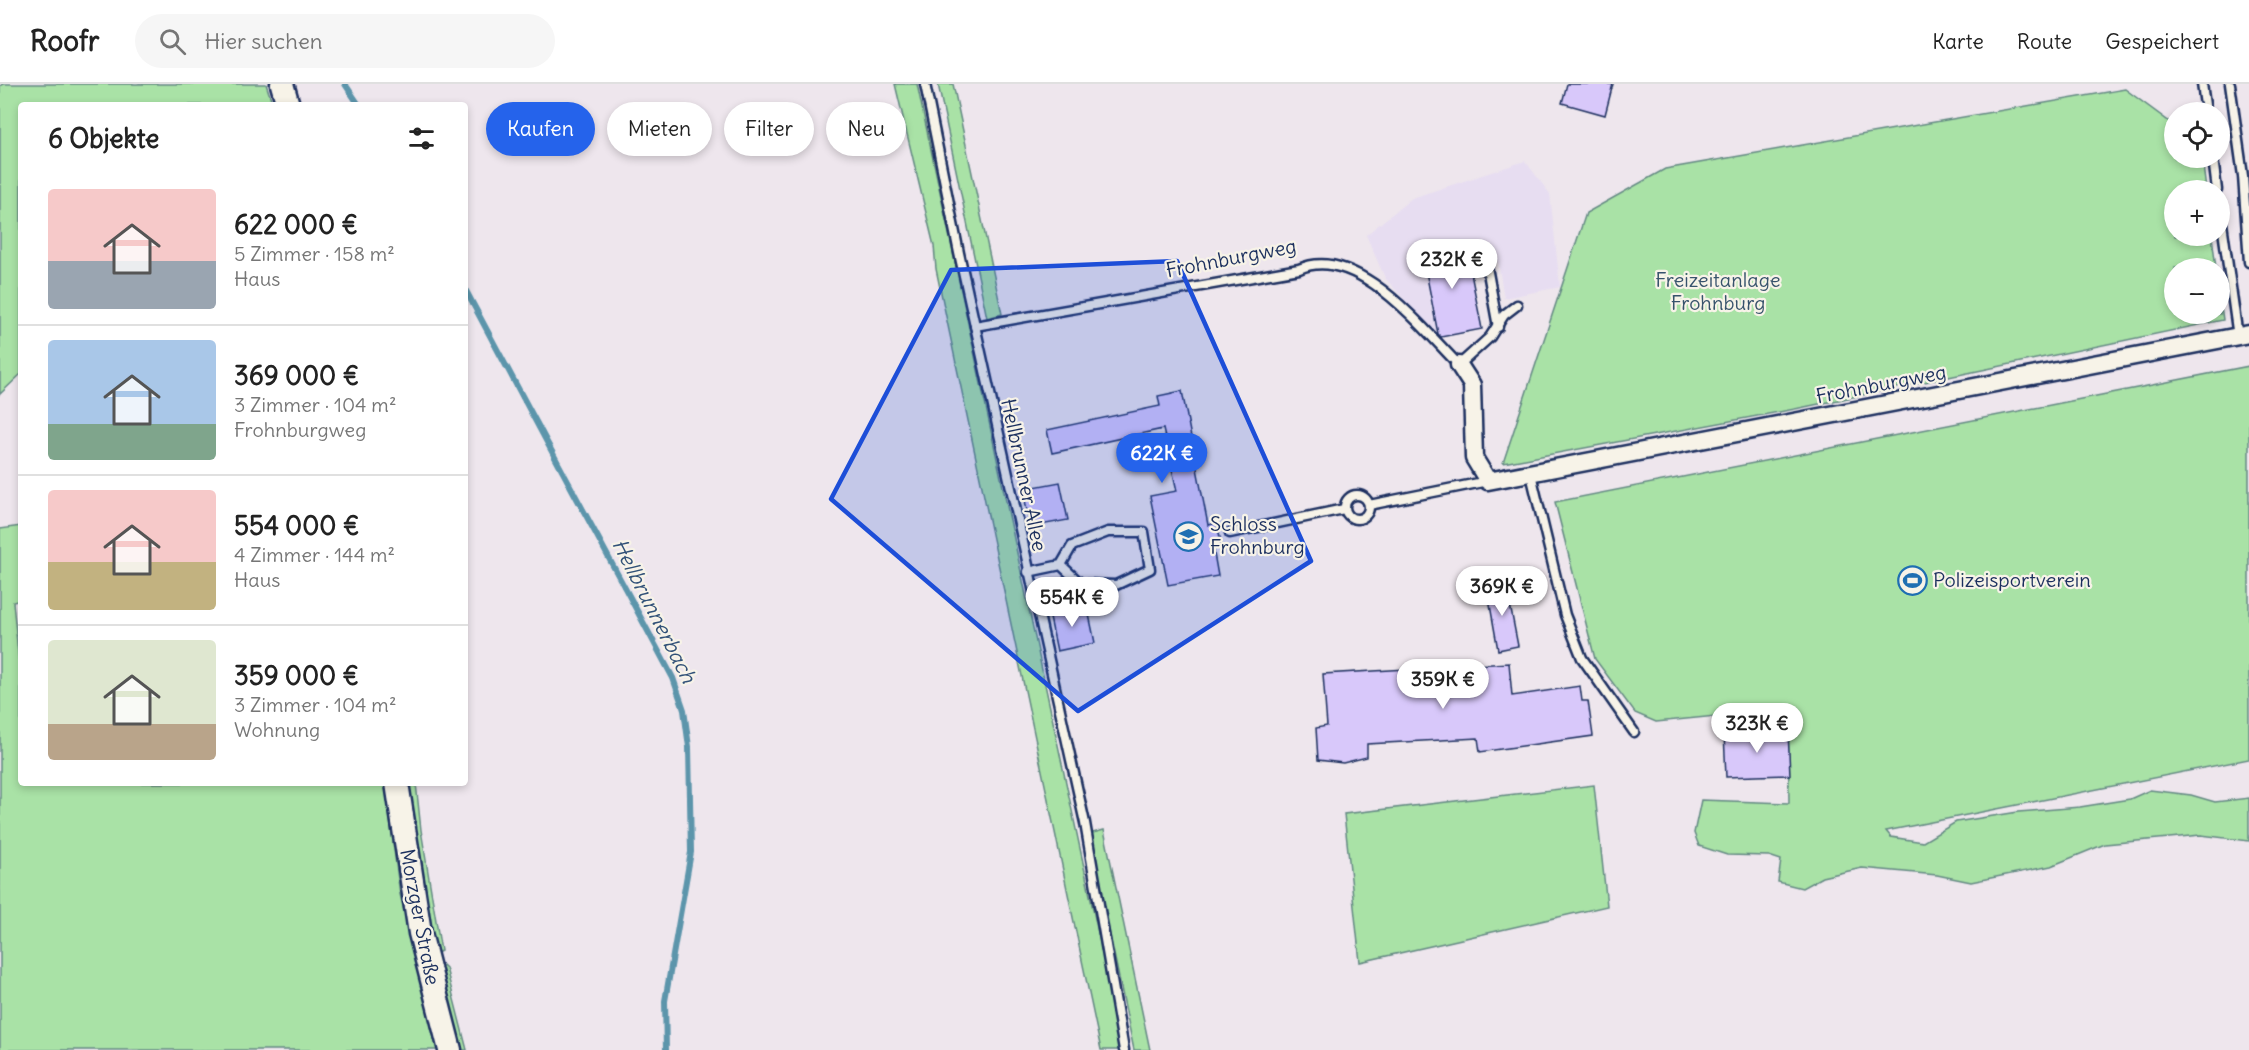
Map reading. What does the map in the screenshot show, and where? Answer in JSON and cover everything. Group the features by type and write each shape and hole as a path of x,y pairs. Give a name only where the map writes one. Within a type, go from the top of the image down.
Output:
{"street":[{"path":"282,84 287,102"},
{"name":"Frohnburgweg","path":"1459,365 1472,385 1474,458 1488,481 2244,336"},
{"name":"Morzger Straße","path":"397,786 416,913 450,1050"}],"lane":[{"name":"Hellbrunner Allee","path":"926,84 975,326 1085,823 1124,1050"},
{"path":"2202,84 2205,102"},
{"path":"2230,84 2246,178 2245,222 2249,262"},
{"name":"Frohnburgweg","path":"2227,246 2244,336"},
{"name":"Frohnburgweg","path":"975,326 1299,269 1314,262 1351,269 1374,282 1459,365"},
{"path":"1487,267 1498,327"},
{"path":"1459,365 1498,327 1504,315 1517,305"},
{"path":"1531,474 1565,615 1582,658 1634,732"},
{"path":"1369,505 1488,481"},
{"path":"1354,494 1364,496 1369,505 1367,514 1359,519 1350,518 1344,509 1346,500 1354,494"},
{"path":"1230,533 1344,509"},
{"path":"1028,572 1061,565 1072,546 1108,532 1144,532 1150,569 1116,585 1081,584 1061,565"}],"highlighted area":[{"path":"1177,261 1311,561 1078,711 831,499 951,270"}],"shaded area":[{"path":"1525,161 1550,194 1560,287 1504,298 1498,262 1470,266 1482,329 1439,338 1385,278 1366,235 1412,198"}],"green space":[{"path":"3,84 266,84 272,102 18,102 18,377 0,394 0,86"},
{"path":"895,84 917,84 1123,1050 1101,1050 936,269 934,246 906,130 906,102 899,102"},
{"path":"938,84 953,84 1002,314 987,318"},
{"name":"Freizeitanlage Frohnburg","path":"2125,89 2164,118 2164,168 2203,168 2205,180 2164,180 2164,246 2213,246 2215,258 2164,258 2164,324 2204,324 1795,409 1503,463 1586,213 1665,169"},
{"name":"Polizeisportverein","path":"2249,366 2249,759 1886,831 1891,837 1923,842 1956,822 2130,799 2150,790 2191,795 2215,802 2249,798 2249,841 2201,835 2105,844 2051,866 1971,882 1937,875 1862,868 1822,877 1802,888 1778,882 1781,860 1769,856 1727,855 1699,846 1694,833 1701,800 1789,803 1788,709 1656,722 1635,713 1595,659 1555,502"},
{"path":"18,526 18,601 13,602 18,653 18,786 385,786 400,894 437,1050 0,1050 0,529"},
{"path":"1594,785 1607,906 1360,962 1344,814"},
{"path":"409,786 416,786 421,830 441,951 437,953 435,951 416,852"},
{"path":"1104,830 1150,1050 1134,1050 1089,834"},
{"path":"443,965 446,968 467,1050 461,1050 439,970"}],"building":[{"path":"1567,84 1613,84 1605,115 1562,103"},
{"path":"1465,243 1482,329 1441,337 1438,334 1422,251"},
{"path":"1182,391 1208,525 1217,523 1222,547 1213,548 1218,576 1168,585 1150,496 1177,491 1163,429 1052,453 1047,430 1160,406 1158,396"},
{"path":"1060,482 1068,520 1030,527 1023,489"},
{"path":"1506,584 1518,646 1498,650 1487,588"},
{"path":"1087,605 1095,643 1057,651 1049,613"},
{"path":"1509,663 1512,696 1580,686 1582,701 1588,701 1593,736 1480,752 1478,738 1367,744 1367,757 1343,763 1318,760 1316,728 1327,726 1323,674"},
{"path":"1788,730 1790,775 1726,777 1724,733"}],"waterway":[{"name":"Hellbrunnerbach","path":"345,84 357,102"},
{"name":"Hellbrunnerbach","path":"468,295 673,678 684,710 689,747 691,852 665,1001 666,1050"}],"place":[{"name":"Schloss Frohnburg","path":"1189,536"},
{"name":"Polizeisportverein","path":"1912,580"}]}
